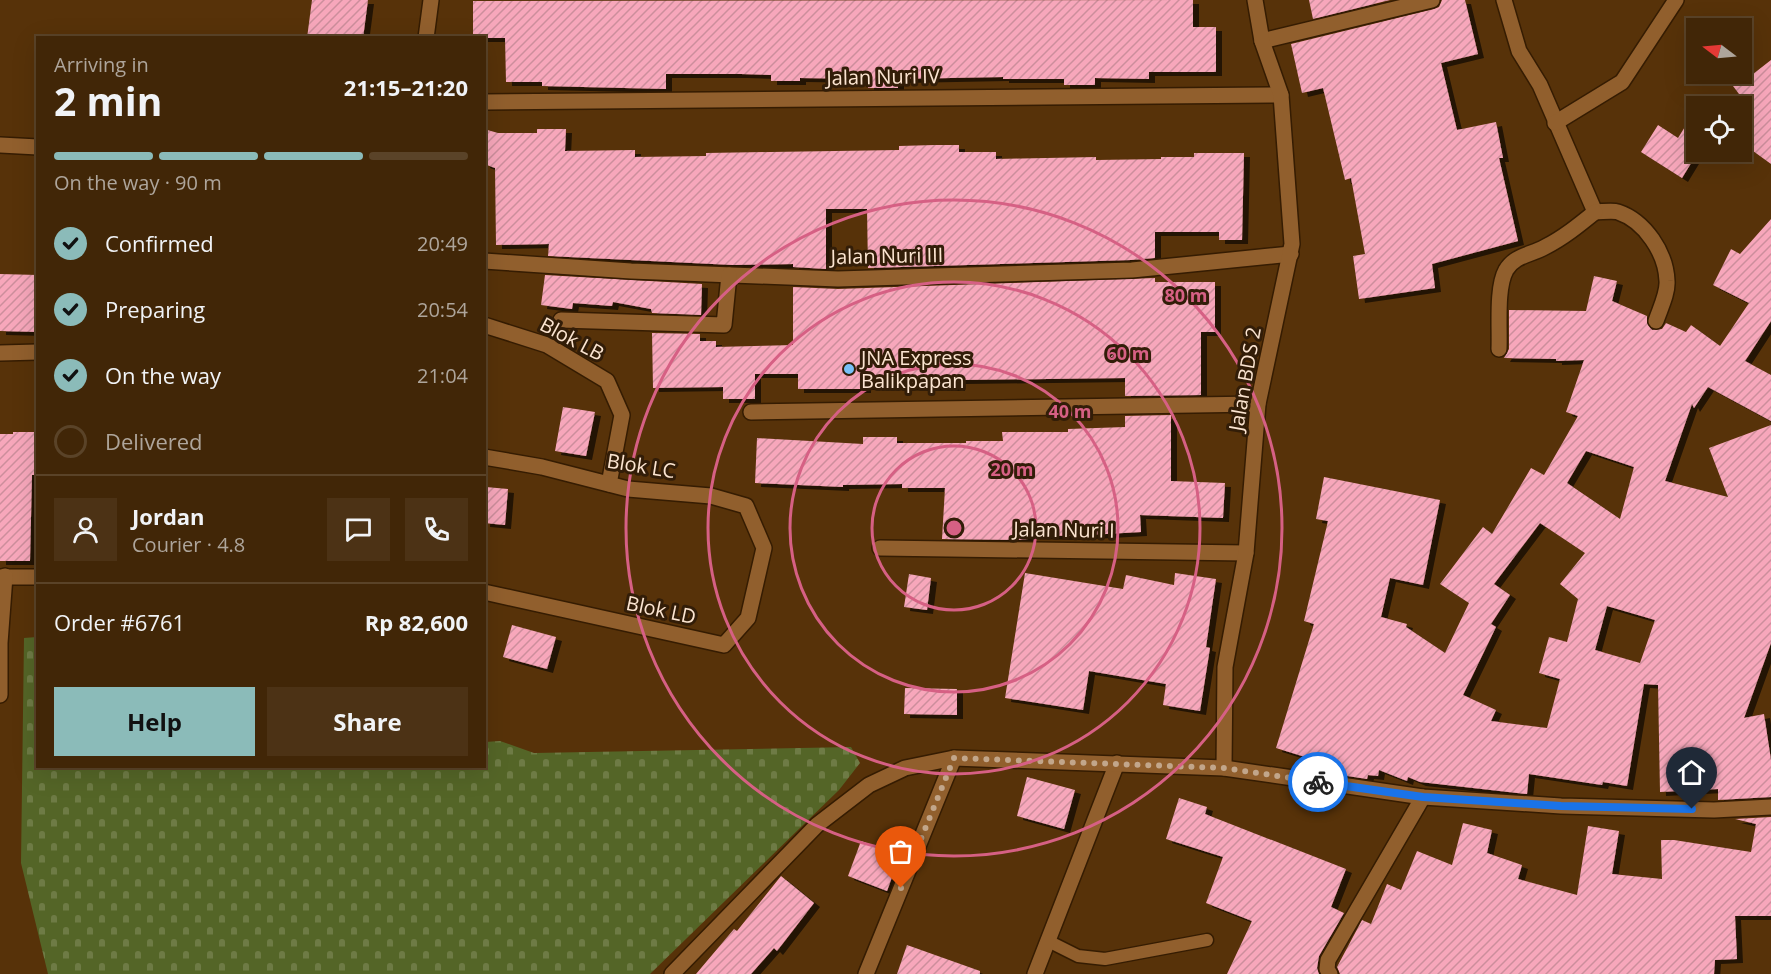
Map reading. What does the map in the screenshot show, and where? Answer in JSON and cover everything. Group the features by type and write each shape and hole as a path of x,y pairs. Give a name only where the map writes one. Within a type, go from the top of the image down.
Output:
{"street":[{"path":"426,36 432,0"},
{"name":"Jalan BDS 2","path":"1224,768 1225,667 1246,553 1258,404 1291,254 1281,95 1262,41 1255,0"},
{"path":"1262,41 1432,0"},
{"path":"1504,0 1519,51 1540,85 1595,212"},
{"path":"1555,123 1622,82 1676,0"},
{"name":"Jalan Nuri IV","path":"486,102 1281,95"},
{"path":"0,145 36,147"},
{"path":"1499,349 1501,290 1505,272 1518,258 1544,248 1567,234 1595,212 1617,212 1636,222 1665,260 1668,283 1656,321"},
{"name":"Jalan Nuri III","path":"486,261 631,271 838,279 1120,270 1291,254"},
{"path":"561,320 724,325 729,274"},
{"name":"Blok LB","path":"486,326 547,345 607,381 622,415 609,484"},
{"path":"0,353 36,352"},
{"path":"752,412 1258,404"},
{"name":"Blok LC","path":"486,457 542,466 628,489 711,496 746,506 764,548"},
{"name":"Blok LD","path":"486,592 724,645 748,618 764,548"},
{"name":"Jalan Nuri I","path":"880,548 1246,553"},
{"path":"0,696 3,576 36,577"},
{"path":"866,974 954,758"},
{"path":"672,974 817,825 869,785 905,768 954,758 1224,768 1423,797 1561,806 1714,810 1771,807"},
{"path":"1035,974 1117,763"},
{"path":"1330,974 1327,969 1328,960 1423,797"}],"lane":[{"path":"1048,941 1078,956 1105,959 1207,940"}],"green space":[{"path":"36,637 36,768 486,768 486,742 500,741 534,753 851,747 860,763 839,790 650,974 48,974 21,863 24,638"}],"building":[{"path":"312,0 368,0 363,36 307,36"},
{"path":"1193,0 1193,27 1216,27 1216,72 1149,72 1149,79 1095,78 1095,85 1064,85 1064,79 1003,79 1003,77 898,79 898,88 868,88 868,79 800,78 800,81 771,81 771,75 666,74 666,89 542,86 542,82 506,82 505,38 473,36 473,1"},
{"path":"1309,0 1390,0 1313,19"},
{"path":"1442,0 1465,0 1478,54 1441,63 1457,130 1496,122 1503,158 1499,158 1518,241 1432,264 1435,288 1359,299 1353,256 1365,254 1351,178 1345,180 1323,88 1302,93 1291,44 1434,9 1439,7"},
{"path":"1771,60 1771,164 1752,150 1752,117 1754,114 1752,96 1740,96 1732,84 1752,84 1753,74"},
{"path":"1658,125 1678,138 1686,125 1686,162 1692,162 1682,178 1641,152"},
{"path":"537,129 566,129 565,151 635,150 635,157 706,156 706,153 899,150 899,146 934,145 959,145 959,152 996,152 996,159 1096,157 1096,160 1161,159 1161,157 1194,157 1194,153 1244,153 1242,240 1219,240 1219,232 1155,232 1155,258 868,268 867,209 826,209 826,269 793,267 793,264 733,265 548,256 549,244 496,245 495,168 486,165 486,130 498,133 537,133"},
{"path":"1771,219 1771,321 1745,361 1771,375 1771,421 1708,387 1694,408 1692,404 1665,481 1728,497 1709,448 1771,425 1771,643 1744,718 1764,714 1771,760 1771,797 1718,800 1718,789 1660,792 1658,685 1644,684 1627,786 1603,782 1602,785 1529,774 1527,794 1420,782 1408,777 1407,781 1379,770 1378,776 1368,775 1367,779 1321,772 1314,769 1318,761 1276,748 1314,624 1304,621 1328,521 1316,519 1324,477 1440,500 1423,585 1390,578 1381,617 1407,624 1406,627 1445,653 1469,603 1440,584 1483,527 1492,534 1531,468 1544,475 1578,416 1566,412 1584,360 1504,358 1509,349 1509,310 1586,311 1594,276 1617,281 1612,301 1647,316 1647,323 1652,330 1662,329 1666,323 1686,332 1691,325 1720,346 1749,303 1713,285 1731,249 1740,254","holes":["1586,451 1634,467 1620,519 1567,483","1540,523 1585,553 1560,584 1578,599 1567,642 1549,637 1539,673 1560,679 1547,728 1491,721 1496,710 1463,695 1496,627 1491,624 1510,595 1494,584","1607,606 1655,620 1640,663 1595,650"]},
{"path":"0,274 36,275 36,332 0,331"},
{"path":"545,275 702,284 701,315 652,313 651,309 613,302 612,306 573,303 572,309 541,305"},
{"path":"1155,278 1155,282 1215,282 1215,332 1201,332 1201,395 1125,396 1125,378 959,380 959,387 865,386 865,389 798,389 798,374 755,374 755,399 723,399 723,387 653,388 652,333 700,334 700,341 716,341 716,347 793,345 793,287 838,289"},
{"path":"563,407 595,412 586,456 555,451"},
{"path":"1171,415 1171,481 1225,483 1223,518 1140,515 1141,532 1071,536 1028,535 1028,539 1018,540 942,539 945,488 902,488 902,484 843,485 843,487 755,483 757,438 863,444 863,437 897,437 897,443 1003,441 1002,432 1068,432 1068,429 1125,427 1125,416"},
{"path":"13,432 36,432 36,475 32,475 30,561 0,561 0,434 13,434"},
{"path":"486,487 508,489 505,525 486,523"},
{"path":"1025,573 1123,589 1126,575 1174,585 1175,573 1216,579 1206,647 1210,648 1200,711 1163,705 1166,684 1089,671 1083,710 1005,698"},
{"path":"909,574 931,578 927,610 904,607"},
{"path":"512,625 556,637 547,669 503,657"},
{"path":"905,688 957,689 957,715 904,714"},
{"path":"1027,777 1075,790 1064,829 1017,816"},
{"path":"1179,798 1207,807 1205,814 1346,869 1331,907 1344,913 1319,956 1317,968 1319,974 1227,974 1252,921 1206,903 1223,857 1166,839"},
{"path":"1771,817 1771,916 1735,916 1737,959 1715,960 1714,974 1340,974 1337,967 1362,920 1371,924 1387,884 1401,890 1417,851 1452,865 1463,823 1492,830 1487,853 1522,865 1518,879 1577,895 1588,826 1619,831 1612,874 1662,879 1661,840 1751,852 1756,824 1735,819"},
{"path":"861,841 900,855 887,891 848,876"},
{"path":"781,876 814,903 777,951 774,948 751,974 696,974 734,929 737,931"},
{"path":"907,945 980,971 980,974 897,974"}],"way so far":[{"path":"901,888 954,758 1224,768 1318,782"}],"place":[{"name":"JNA Express Balikpapan","path":"849,369"}],"route":[{"path":"1318,782 1423,797 1561,806 1692,809"}]}
